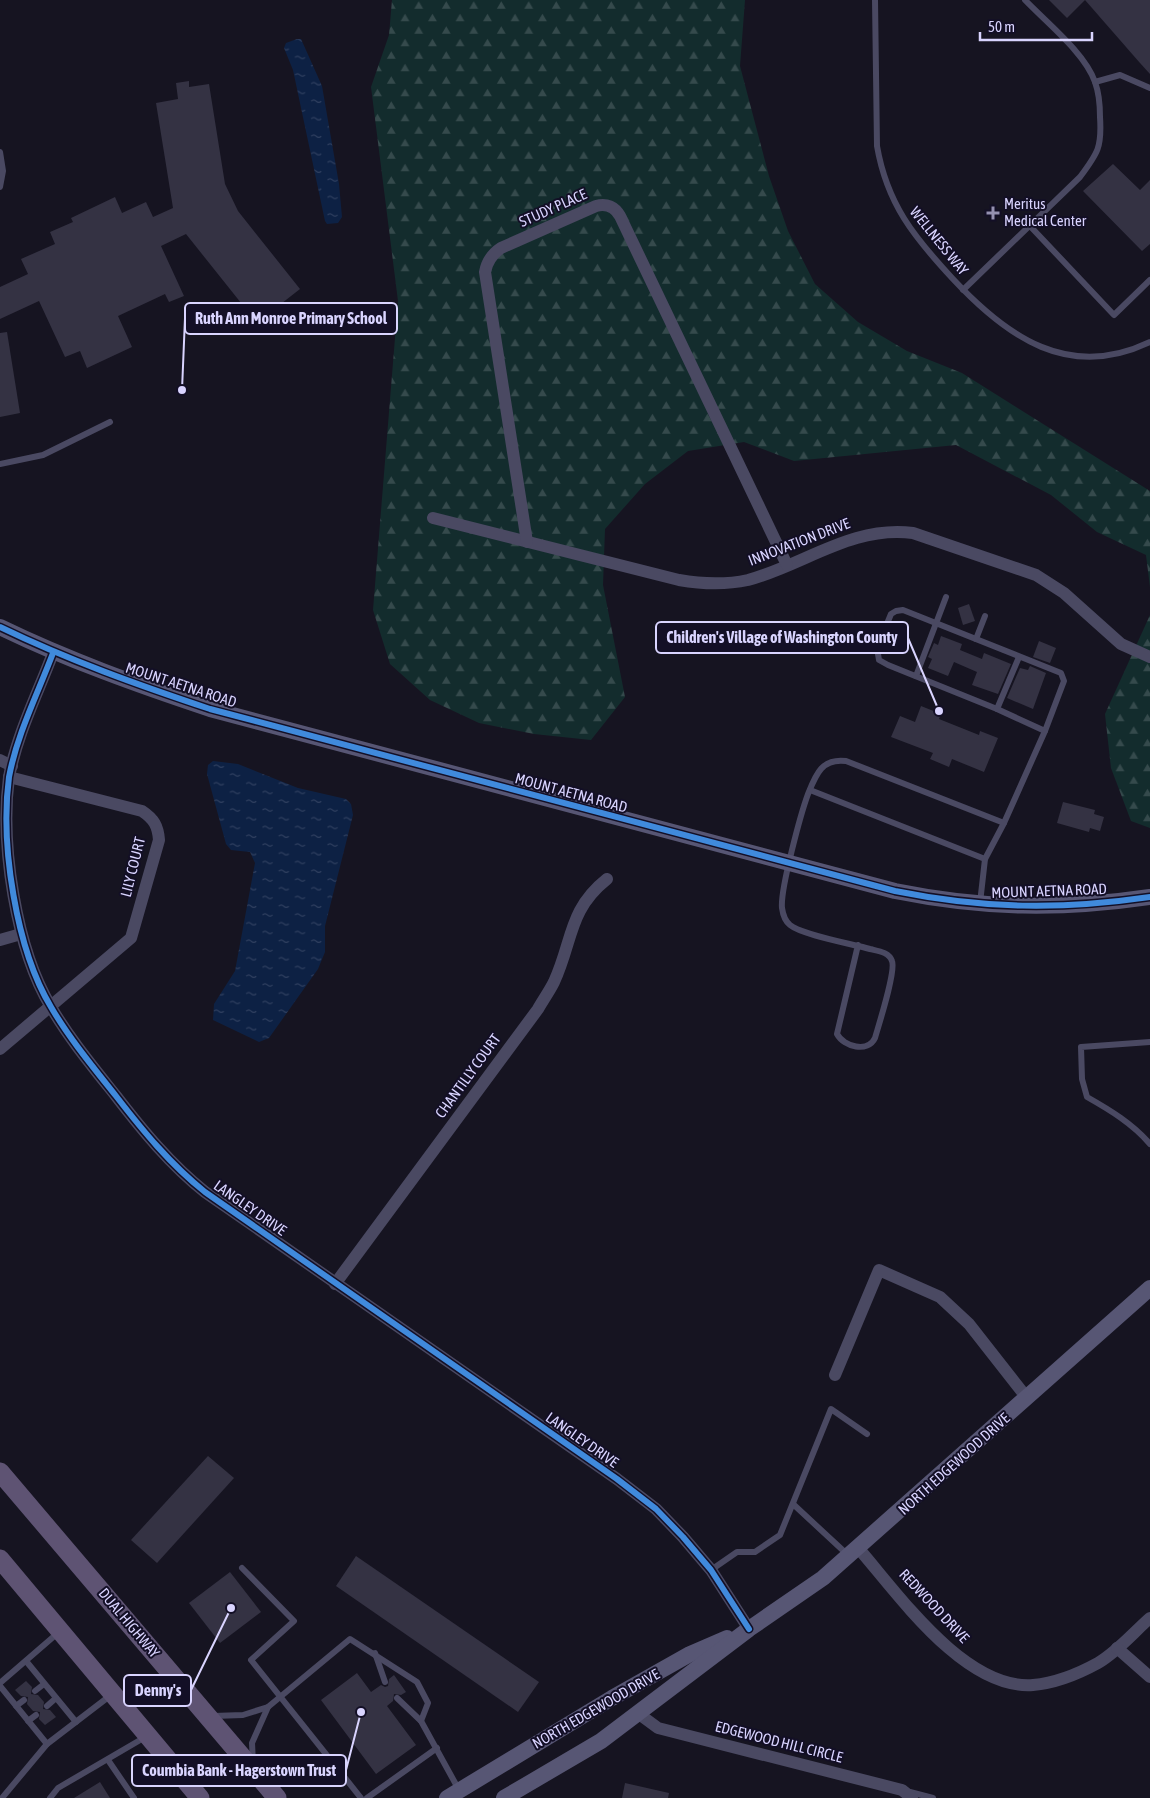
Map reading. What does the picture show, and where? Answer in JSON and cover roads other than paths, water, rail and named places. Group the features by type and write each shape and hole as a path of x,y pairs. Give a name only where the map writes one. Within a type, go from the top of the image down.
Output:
{"main road":[{"name":"DUAL HIGHWAY","path":"0,1472 277,1798"},
{"path":"0,1560 200,1798"}],"street":[{"name":"STUDY PLACE","path":"527,542 486,267 492,256 501,248 596,206 605,205 613,208 620,216 787,565"},
{"name":"INNOVATION DRIVE","path":"433,518 679,580 702,584 737,582 864,535 893,532 922,536 1036,575 1064,593 1121,644 1150,657"},
{"name":"MOUNT AETNA ROAD","path":"0,627 53,653 133,684 210,709 895,891 980,905 1051,906 1150,896"},
{"name":"LANGLEY DRIVE","path":"53,653 22,731 10,772 7,849 10,887 21,934 50,1007 87,1059 176,1169 205,1192 617,1479 656,1509 711,1570 749,1628"},
{"path":"0,760 10,772"},
{"name":"LILY COURT","path":"10,772 142,811 152,819 158,829 158,840 131,938 50,1007"},
{"name":"CHANTILLY COURT","path":"335,1284 538,1009 553,983 582,905 593,890 607,879"},
{"path":"0,940 21,934"},
{"path":"0,1049 50,1007"},
{"path":"835,1375 879,1270 940,1297 968,1324 1027,1398"},
{"name":"NORTH EDGEWOOD DRIVE","path":"504,1798 601,1741 639,1714 749,1628 810,1588 855,1552 1150,1288"},
{"name":"REDWOOD DRIVE","path":"855,1552 938,1638 966,1664 1011,1683 1032,1686 1056,1682 1099,1662 1150,1618"},
{"name":"NORTH EDGEWOOD DRIVE","path":"453,1794 690,1654 749,1628"},
{"path":"1117,1648 1150,1677"},
{"name":"EDGEWOOD HILL CIRCLE","path":"639,1714 658,1728 902,1790 912,1798"}],"lane":[{"name":"WELLNESS WAY","path":"875,0 877,146 883,176 895,206 911,230 964,290 1005,328 1049,350 1081,356 1109,354 1133,349 1150,342"},
{"path":"964,290 1080,177 1094,160 1101,141 1100,107 1095,82 1081,59 1025,0"},
{"path":"1095,82 1120,75 1150,88"},
{"path":"0,152 3,171 0,187"},
{"path":"1030,226 1114,315 1150,280"},
{"path":"0,464 43,455 110,422"},
{"path":"916,676 946,598"},
{"path":"980,905 985,860 1046,731 1064,681 1062,675 1057,670 1019,657 903,610 896,610 891,614 877,648 877,656 883,662 998,709 1046,731"},
{"path":"976,640 986,616"},
{"path":"998,709 1019,657"},
{"path":"858,946 837,1034 845,1043 862,1047 869,1046 875,1038 893,963 885,953 796,929 784,918 782,901 790,864 810,790 818,771 823,765 838,760 846,761 1004,823"},
{"path":"810,790 985,860"},
{"path":"1150,1042 1081,1047 1082,1079 1087,1097 1111,1110 1141,1133 1150,1143"},
{"path":"711,1570 737,1552 755,1552 780,1534 831,1409 867,1434"},
{"path":"793,1504 855,1552"},
{"path":"242,1568 294,1621 251,1660 361,1798"},
{"path":"47,1744 0,1685 60,1632"},
{"path":"253,1769 252,1743 268,1707 350,1639 375,1653 417,1682 428,1703 421,1721"},
{"path":"375,1653 385,1682"},
{"path":"26,1661 76,1722"},
{"path":"35,1691 44,1684"},
{"path":"2,1798 47,1744 112,1694"},
{"path":"47,1706 56,1698"},
{"path":"397,1698 421,1721 437,1748 453,1794"},
{"path":"16,1706 24,1700"},
{"path":"208,1716 243,1715 268,1707"},
{"path":"28,1721 36,1715"},
{"path":"50,1798 58,1788 147,1736"},
{"path":"367,1798 437,1748"},
{"path":"108,1760 134,1798"},
{"path":"902,1790 932,1798"}],"water":[{"path":"301,39 322,86 339,184 342,217 338,223 327,224 325,221 293,70 284,48 286,43"},
{"path":"213,761 238,764 298,788 346,799 351,804 353,815 325,926 325,952 318,969 269,1038 259,1042 213,1020 214,1004 235,971 255,863 250,852 231,850 226,844 207,774 208,765"}],"place":[{"name":"Meritus Medical Center","path":"993,213"},
{"name":"Ruth Ann Monroe Primary School","path":"182,390"},
{"name":"Children's Village of Washington County","path":"939,711"},
{"name":"Denny's","path":"231,1608"},
{"name":"Coumbia Bank - Hagerstown Trust","path":"361,1712"}]}
